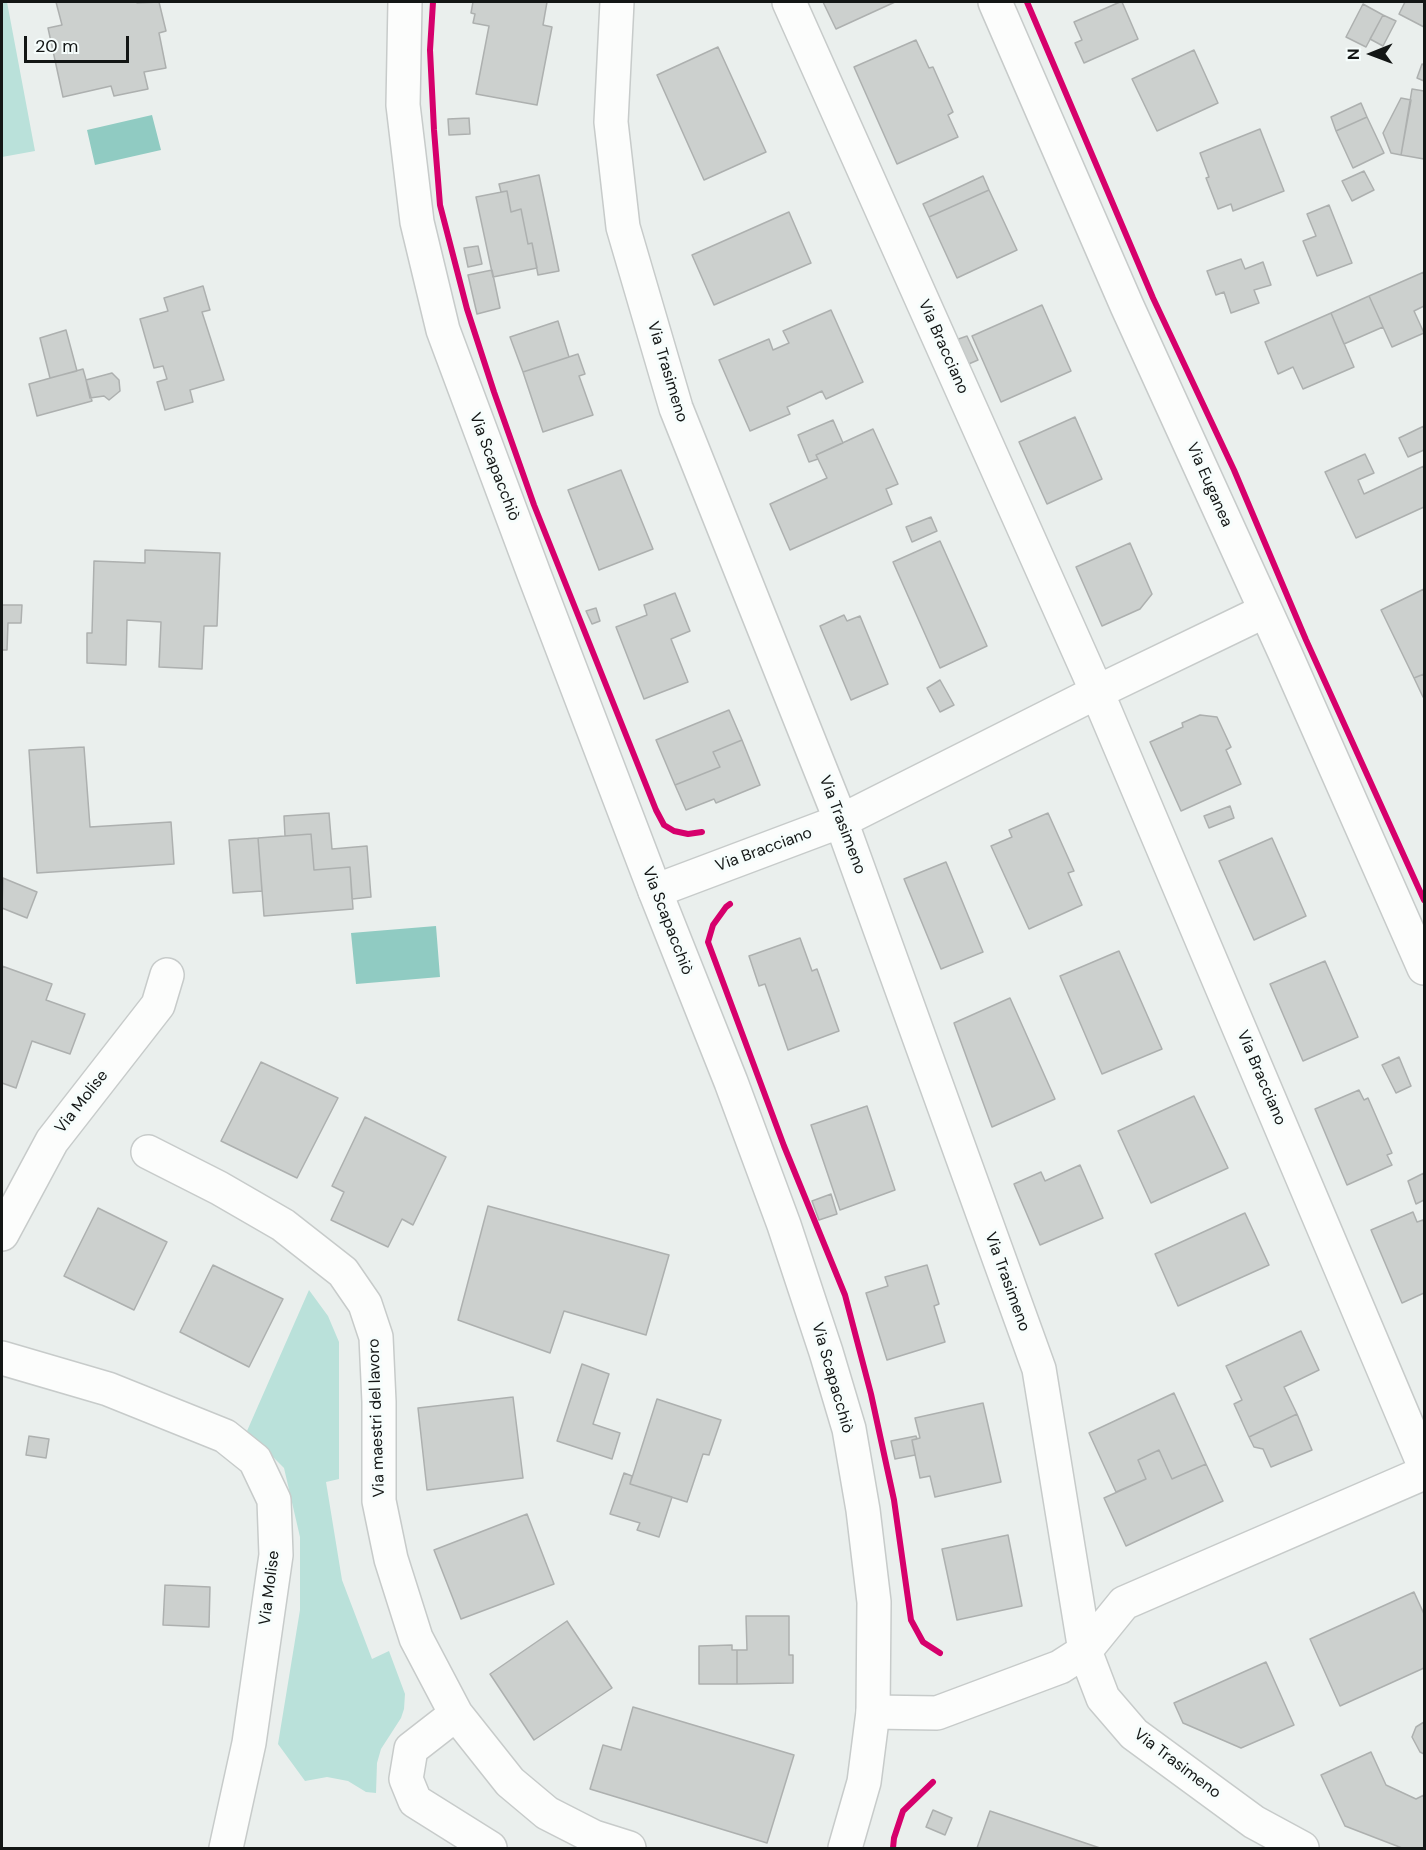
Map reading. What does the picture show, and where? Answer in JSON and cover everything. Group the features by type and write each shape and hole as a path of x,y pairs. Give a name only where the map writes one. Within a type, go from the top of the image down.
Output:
{"street":[{"name":"Via Scapacchiò","path":"405,2 403,105 417,222 443,330 784,1225 849,1429 863,1510 874,1602 873,1712 864,1782 845,1848"},
{"name":"Via Trasimeno","path":"617,2 611,122 624,227 676,408 842,822 1039,1369 1085,1651 1103,1698 1134,1734 1249,1835 1302,1848"},
{"name":"Via Bracciano","path":"789,2 1097,692 1425,1465"},
{"name":"Via Euganea","path":"995,2 1132,317 1422,957"},
{"name":"Via Bracciano","path":"655,891 842,822 1097,692 1265,611"},
{"name":"Via Molise","path":"2,1234 52,1141 158,1005 167,975"},
{"name":"Via maestri del lavoro","path":"148,1152 219,1188 283,1225 343,1272 365,1304 376,1337 379,1402 379,1501 391,1559 416,1638 456,1714 510,1782 547,1813 594,1837 629,1848"},
{"name":"Via Molise","path":"2,1358 108,1389 225,1436 255,1460 274,1500 276,1555 249,1743 226,1848"},
{"path":"873,1712 937,1713 1060,1667 1085,1651 1124,1603 1425,1473"},
{"path":"456,1714 411,1749 406,1779 415,1801 490,1848"}],"shaded area":[{"path":"2,2 7,2 35,151 2,157"},
{"path":"152,115 161,150 95,165 87,130"},
{"path":"436,926 440,977 356,984 351,933"},
{"path":"309,1290 328,1316 339,1342 339,1479 326,1482 342,1580 372,1659 389,1651 405,1694 401,1718 381,1749 377,1763 376,1793 366,1792 348,1781 327,1777 305,1781 278,1744 300,1610 300,1537 284,1468 247,1431"}],"building":[{"path":"56,2 159,2 166,31 159,33 166,68 144,72 148,89 114,96 111,86 63,97 48,28 62,25"},
{"path":"473,2 547,2 543,25 552,27 537,105 476,94 489,26 473,23 475,14 471,13"},
{"path":"823,2 895,2 836,29"},
{"path":"1120,2 1138,39 1084,63 1075,43 1082,40 1074,22"},
{"path":"1405,2 1424,2 1424,27 1399,14"},
{"path":"1363,4 1383,15 1366,47 1346,37"},
{"path":"1383,15 1396,21 1383,46 1370,39"},
{"path":"916,40 929,68 933,67 953,112 948,115 958,137 897,164 854,67"},
{"path":"718,47 766,152 704,180 657,75"},
{"path":"1194,50 1218,103 1157,131 1132,79"},
{"path":"1422,64 1424,65 1424,81 1417,78"},
{"path":"1412,89 1424,91 1424,159 1401,155"},
{"path":"1401,98 1411,100 1401,155 1391,153 1383,133"},
{"path":"1361,103 1367,117 1336,131 1331,117"},
{"path":"1367,117 1384,153 1353,168 1336,131"},
{"path":"469,118 470,134 449,135 448,119"},
{"path":"1260,129 1284,191 1233,211 1231,204 1218,209 1206,178 1209,177 1200,153"},
{"path":"1364,171 1374,190 1352,201 1342,181"},
{"path":"539,175 559,271 538,275 532,243 528,244 521,209 511,212 507,191 501,192 499,184"},
{"path":"983,176 989,190 929,217 923,204"},
{"path":"989,190 1017,250 957,278 929,217"},
{"path":"507,191 511,212 521,209 528,244 532,243 537,268 493,277 476,197"},
{"path":"1329,205 1352,263 1317,276 1303,241 1316,236 1307,214"},
{"path":"789,212 811,263 714,305 692,255"},
{"path":"478,246 482,264 468,267 464,248"},
{"path":"1241,259 1245,269 1263,262 1271,285 1254,290 1259,303 1231,313 1224,292 1216,295 1207,271"},
{"path":"492,270 500,308 477,314 468,275"},
{"path":"1424,272 1424,306 1414,311 1424,333 1392,347 1369,296"},
{"path":"203,286 210,310 202,312 224,380 190,390 193,402 165,410 157,382 167,379 163,366 154,368 140,319 168,311 164,298"},
{"path":"1369,296 1383,327 1344,344 1331,313"},
{"path":"1042,305 1071,371 1001,402 972,336"},
{"path":"831,310 863,382 826,399 822,391 787,407 790,414 750,431 719,360 769,339 773,350 789,343 783,331"},
{"path":"1331,313 1354,367 1303,389 1293,367 1278,374 1265,342"},
{"path":"558,321 569,357 523,372 510,337"},
{"path":"66,330 77,371 50,378 40,338"},
{"path":"967,336 978,360 964,366 953,341"},
{"path":"578,354 585,374 579,376 593,415 543,432 523,372"},
{"path":"83,369 92,401 37,416 29,384"},
{"path":"112,373 119,380 120,391 109,400 104,396 90,398 86,380"},
{"path":"1075,417 1102,479 1047,504 1019,442"},
{"path":"833,420 843,443 816,455 818,459 809,462 798,435"},
{"path":"1424,426 1424,450 1408,457 1399,438"},
{"path":"873,429 898,484 886,489 892,504 790,550 770,504 827,478 816,455"},
{"path":"1365,454 1374,473 1358,480 1364,494 1424,466 1424,507 1356,538 1325,472"},
{"path":"621,470 653,549 599,570 568,490"},
{"path":"931,517 937,531 912,542 906,527"},
{"path":"940,541 987,646 940,668 893,562"},
{"path":"1130,543 1152,594 1140,609 1102,626 1076,567"},
{"path":"145,550 220,553 217,626 204,626 202,669 159,667 161,622 127,620 126,665 87,663 87,633 92,633 94,561 145,563"},
{"path":"1424,589 1424,674 1414,678 1381,610"},
{"path":"675,593 690,631 671,639 688,682 644,699 616,627 647,615 644,605"},
{"path":"2,605 22,605 21,623 8,623 7,650 2,650"},
{"path":"596,608 600,621 592,624 586,611"},
{"path":"844,615 847,621 860,616 888,684 851,700 820,626"},
{"path":"1424,674 1424,696 1423,697 1414,678"},
{"path":"940,680 954,705 940,712 927,688"},
{"path":"729,710 742,740 713,752 720,767 675,785 656,740"},
{"path":"1200,715 1217,717 1231,747 1226,750 1241,784 1181,811 1150,742 1183,727 1182,723"},
{"path":"742,740 760,785 716,803 714,799 686,810 675,785 720,767 713,752"},
{"path":"84,747 90,827 171,822 174,864 37,873 29,750"},
{"path":"1230,806 1234,818 1209,828 1204,816"},
{"path":"329,813 332,849 367,846 371,897 352,899 350,867 314,870 311,834 285,836 284,816"},
{"path":"1048,813 1074,871 1068,873 1082,905 1029,929 991,846 1012,837 1009,830"},
{"path":"311,834 314,870 350,867 353,909 264,916 258,838"},
{"path":"258,838 262,891 233,893 229,840"},
{"path":"1272,838 1306,916 1254,940 1219,861"},
{"path":"946,862 983,952 941,969 904,879"},
{"path":"3,878 37,892 27,918 2,908"},
{"path":"800,938 812,971 817,969 839,1031 788,1050 765,984 759,986 749,956"},
{"path":"1119,951 1162,1049 1102,1074 1060,976"},
{"path":"1325,961 1358,1037 1303,1061 1270,984"},
{"path":"2,966 52,984 46,1000 85,1014 70,1054 32,1041 16,1088 2,1083"},
{"path":"1010,998 1055,1099 992,1127 954,1023"},
{"path":"1399,1057 1411,1086 1396,1093 1382,1065"},
{"path":"261,1062 338,1098 297,1178 221,1141"},
{"path":"1359,1090 1364,1100 1368,1098 1392,1153 1387,1155 1392,1165 1347,1185 1315,1109"},
{"path":"1194,1096 1228,1168 1151,1203 1118,1131"},
{"path":"867,1106 895,1190 840,1210 811,1125"},
{"path":"365,1117 446,1157 413,1225 402,1219 388,1247 331,1220 344,1192 332,1186"},
{"path":"1080,1165 1103,1218 1040,1245 1014,1184 1041,1172 1045,1181"},
{"path":"1424,1173 1424,1200 1416,1204 1408,1181"},
{"path":"831,1194 837,1214 819,1220 812,1201"},
{"path":"488,1206 669,1255 646,1335 564,1311 550,1353 458,1320"},
{"path":"98,1208 167,1242 134,1310 64,1276"},
{"path":"1413,1212 1417,1222 1423,1220 1424,1223 1424,1293 1402,1303 1371,1230"},
{"path":"1245,1213 1269,1265 1178,1306 1155,1254"},
{"path":"213,1265 283,1299 249,1367 180,1332"},
{"path":"927,1265 939,1304 934,1306 945,1342 887,1360 866,1293 888,1286 885,1277"},
{"path":"1301,1331 1319,1370 1284,1387 1297,1414 1249,1437 1234,1404 1242,1400 1226,1366"},
{"path":"582,1364 609,1374 593,1424 620,1433 612,1459 557,1441"},
{"path":"1174,1393 1206,1464 1172,1479 1159,1450 1138,1460 1146,1479 1116,1492 1089,1433"},
{"path":"513,1397 523,1478 427,1490 418,1408"},
{"path":"657,1399 721,1420 709,1455 703,1454 687,1502 630,1484"},
{"path":"983,1403 1001,1482 935,1497 930,1476 920,1478 912,1440 920,1438 915,1418"},
{"path":"1297,1414 1312,1450 1271,1467 1263,1449 1254,1447 1249,1437"},
{"path":"29,1436 49,1439 46,1458 26,1455"},
{"path":"916,1436 917,1439 912,1440 915,1455 895,1459 891,1441"},
{"path":"1159,1450 1172,1479 1206,1464 1223,1501 1126,1546 1104,1498 1146,1479 1138,1460"},
{"path":"624,1473 632,1476 630,1484 672,1497 659,1537 637,1530 640,1523 610,1514"},
{"path":"527,1514 554,1584 461,1619 434,1550"},
{"path":"1008,1535 1022,1606 957,1620 942,1549"},
{"path":"165,1585 210,1587 209,1627 163,1625"},
{"path":"1414,1592 1424,1614 1424,1668 1340,1706 1310,1639"},
{"path":"746,1616 789,1616 789,1655 793,1655 793,1683 737,1684 737,1650 747,1650"},
{"path":"567,1621 612,1688 534,1740 490,1674"},
{"path":"732,1645 732,1650 737,1650 737,1684 699,1684 699,1646"},
{"path":"1266,1662 1294,1725 1241,1748 1183,1723 1174,1703"},
{"path":"633,1707 794,1755 767,1843 590,1789 603,1745 621,1750"},
{"path":"1424,1722 1424,1754 1420,1752 1412,1737 1416,1727"},
{"path":"1371,1752 1386,1785 1416,1799 1424,1795 1424,1848 1402,1848 1345,1826 1321,1775"},
{"path":"933,1810 952,1818 945,1835 926,1827"},
{"path":"990,1811 1100,1848 977,1848"}],"cycle path":[{"path":"433,2 430,50 440,205 467,309 534,505 656,810 664,825 674,831 688,834 702,832"},
{"path":"1027,2 1153,298 1234,470 1306,640 1424,900"},
{"path":"730,904 713,925 708,942 784,1146 845,1295 871,1394 894,1500 911,1620 923,1642 940,1653"},
{"path":"893,1848 903,1811 933,1782"}]}
